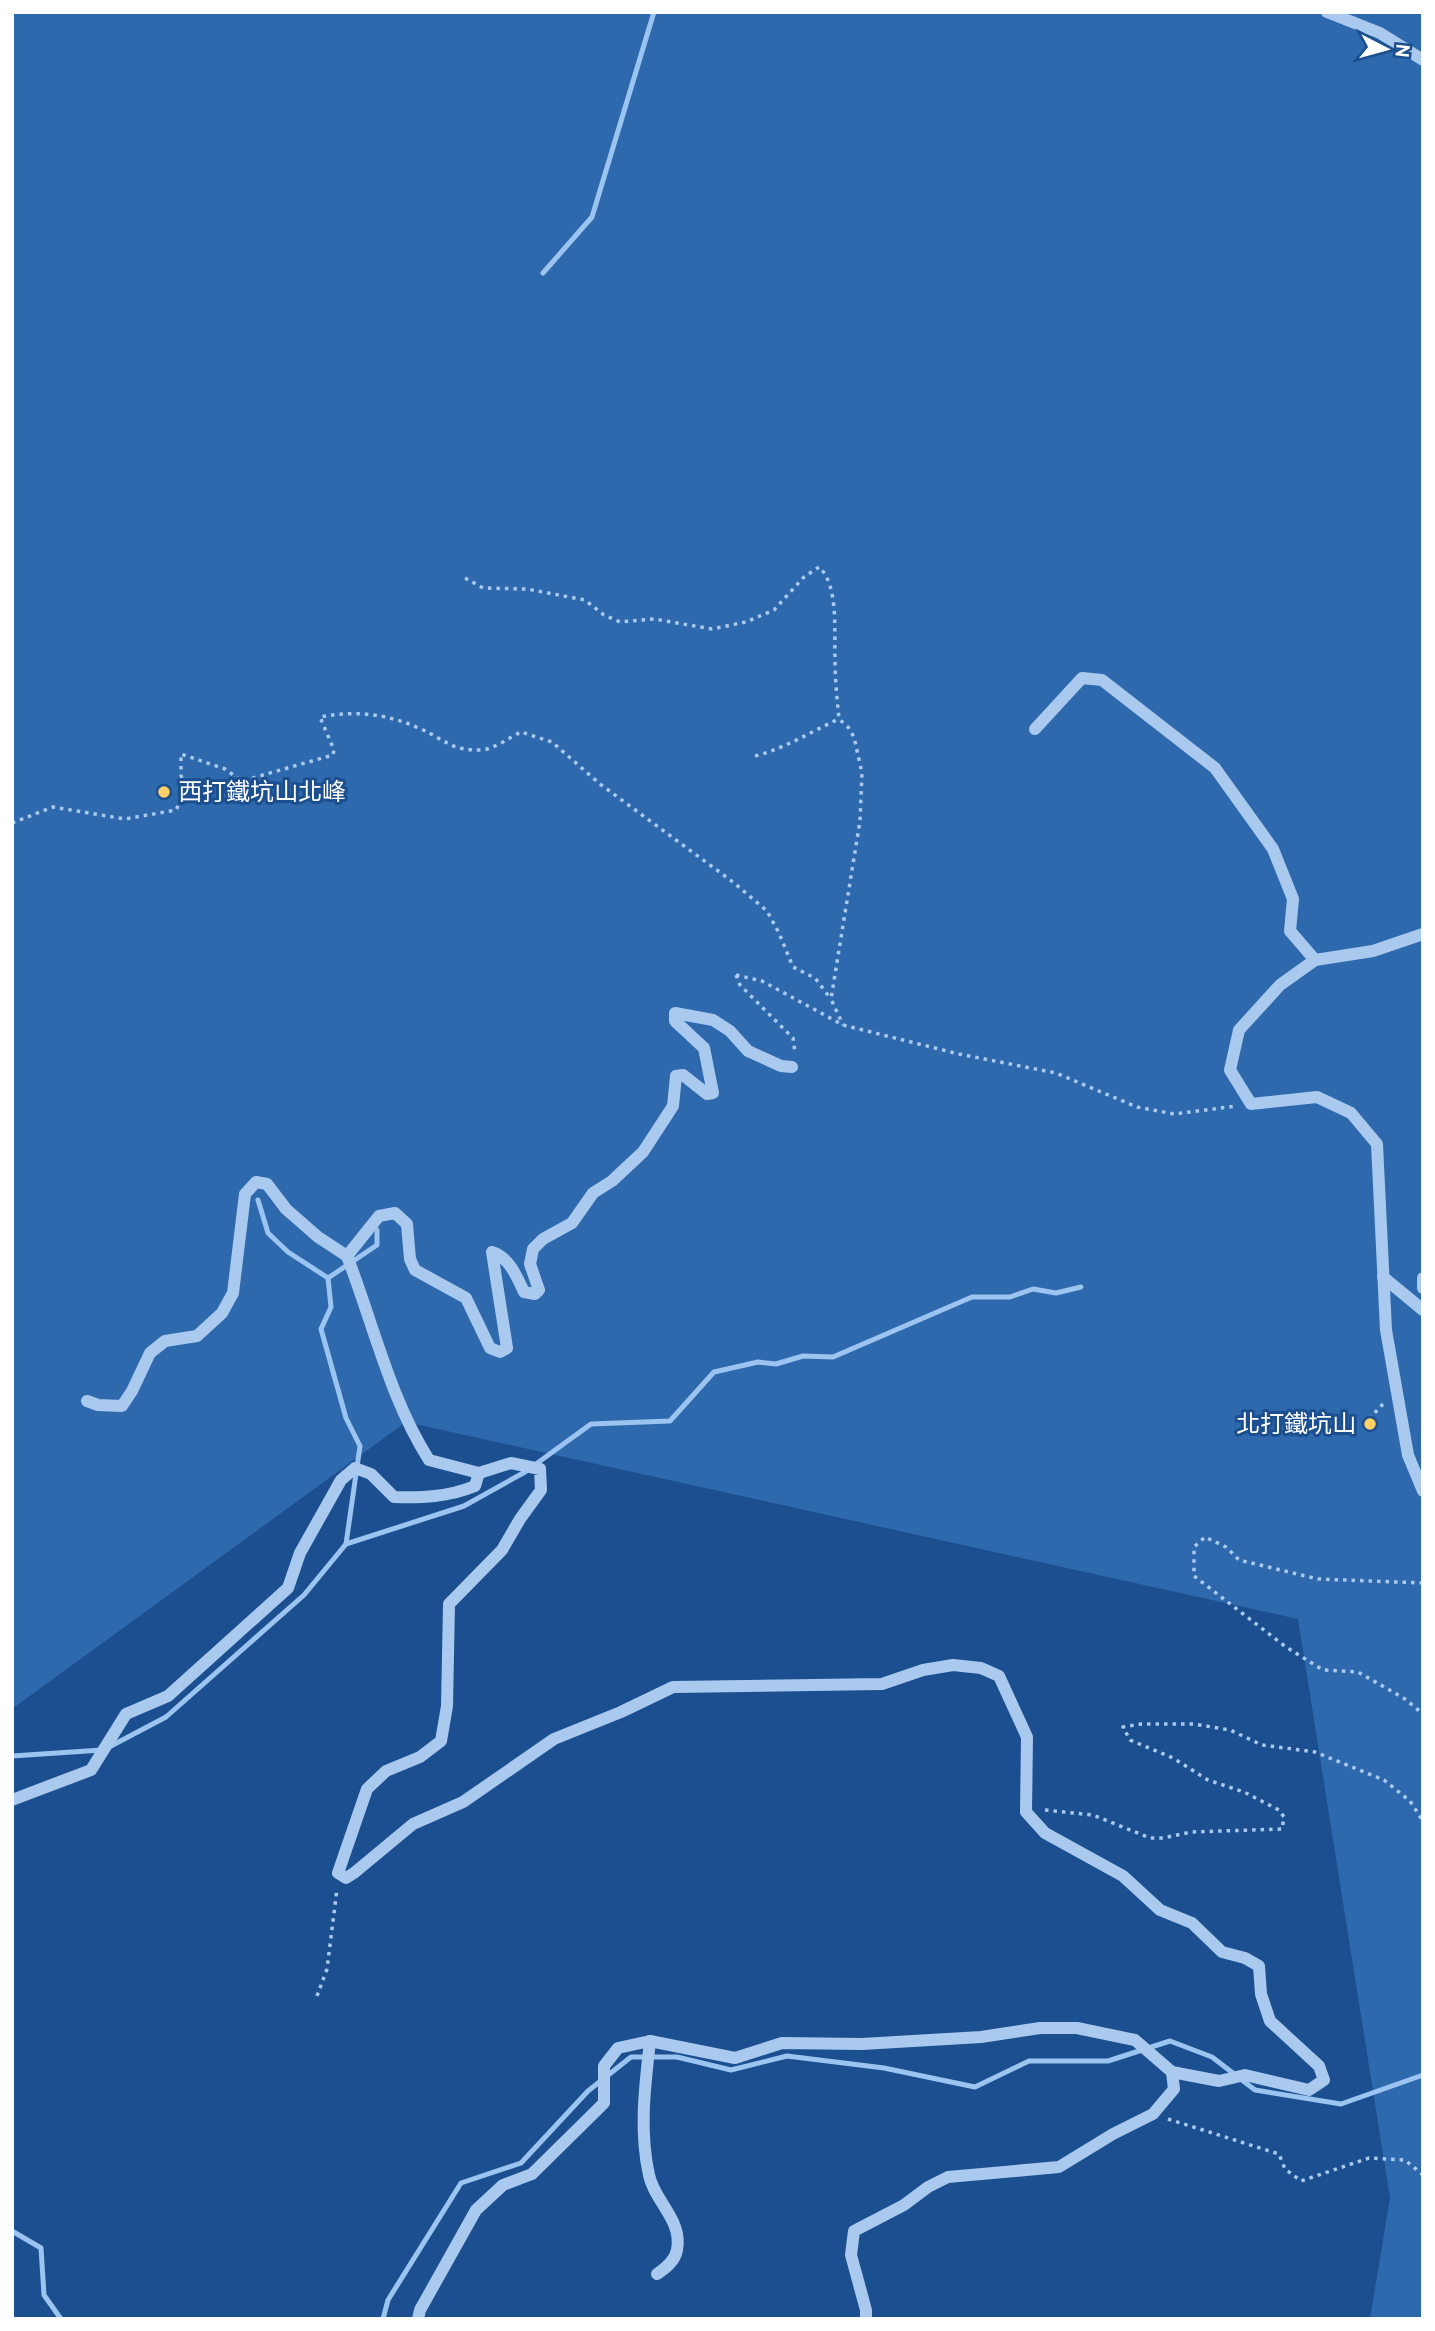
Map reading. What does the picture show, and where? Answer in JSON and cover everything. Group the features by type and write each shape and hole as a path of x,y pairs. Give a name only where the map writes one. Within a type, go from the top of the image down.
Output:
{"street":[{"path":"1327,12 1380,33 1423,60"},
{"path":"1035,729 1082,678 1102,680 1215,768 1273,849 1293,900 1290,930 1315,960"},
{"path":"1423,934 1373,951 1315,960 1280,985 1239,1030 1230,1070 1251,1104 1317,1097 1351,1113 1377,1144 1386,1331 1408,1455 1423,1491"},
{"path":"347,1256 379,1216 395,1213 407,1224 410,1259 415,1270 466,1298 490,1348 500,1352 507,1349 492,1252 498,1254 514,1271 524,1292 535,1294 539,1290 530,1264 533,1249 542,1239 572,1223 593,1193 612,1181 643,1152 673,1106 676,1076 683,1074 703,1092 713,1093 704,1048 675,1021 675,1013 713,1020 730,1031 748,1051 792,1068"},
{"path":"87,1401 98,1405 122,1406 150,1353 165,1341 197,1336 222,1313 233,1293 245,1194 256,1182 267,1184 286,1209 318,1237 347,1256 367,1318 416,1440 429,1460 478,1473 511,1463 540,1469 541,1490 502,1550 449,1604 447,1706 441,1741 420,1757 386,1771 367,1789 338,1873 346,1878 413,1824 463,1802 554,1739 673,1687 882,1684 923,1670 953,1665 981,1668 999,1676 1027,1737 1026,1812 1045,1833 1123,1876 1160,1910 1192,1923 1222,1952 1245,1958 1259,1966 1261,1994 1270,2021 1319,2066 1324,2080 1309,2090 1245,2075 1219,2081 1172,2072 1135,2040 1077,2028 1040,2028 981,2037 862,2043 782,2043 735,2058 650,2041 618,2048 604,2066 604,2103 532,2174 503,2185 476,2210 420,2310 418,2319"},
{"path":"1383,1277 1423,1310"},
{"path":"1423,1278 1423,1288"},
{"path":"12,1800 91,1770 126,1714 168,1696 288,1588 307,1541 341,1480 355,1468 371,1474 394,1497 422,1499 457,1493 475,1486 478,1473"},
{"path":"650,2041 642,2115 649,2178 674,2223 678,2249 671,2264 657,2274"},
{"path":"866,2319 851,2255 854,2231 904,2206 948,2177 1059,2167 1113,2134 1153,2114 1174,2090 1172,2072"}],"path":[{"path":"465,578 483,588 527,589 584,600 604,615 620,622 654,618 712,629 746,622 774,610 804,577 819,567 825,573 835,612 839,719 848,726 853,737 862,773 860,821 831,999"},
{"path":"12,822 53,807 125,819 176,810 186,791 181,775 181,754 225,769 242,781 333,755 334,750 320,717 360,712 388,716 421,729 450,747 484,750 521,732 552,742 600,784 733,882 767,912 793,967 814,978 831,999 844,1025"},
{"path":"755,757 781,749 811,731 839,719"},
{"path":"792,1068 796,1048 793,1038 740,985 736,975 762,982 844,1025 959,1054 1056,1073 1137,1107 1174,1114 1251,1104"},
{"path":"1423,1583 1318,1579 1239,1560 1226,1547 1205,1537 1194,1547 1194,1576 1286,1647 1324,1670 1357,1672 1405,1699 1423,1714"},
{"path":"1026,1812 1052,1810 1093,1815 1150,1838 1191,1832 1282,1829 1284,1817 1279,1810 1244,1792 1208,1780 1173,1758 1130,1740 1123,1727 1141,1724 1194,1724 1230,1730 1262,1745 1315,1752 1384,1780 1410,1801 1423,1821"},
{"path":"317,1996 327,1969 338,1873"},
{"path":"1153,2114 1279,2154 1285,2168 1301,2181 1369,2158 1405,2160 1423,2175"}],"shaded area":[{"path":"12,12 1423,12 1423,2319 1370,2319 1390,2198 1298,1619 406,1422 12,1709"}],"waterway":[{"path":"543,273 592,217 654,12"},
{"path":"258,1200 268,1233 288,1252 328,1278 331,1307 321,1329 346,1418 360,1446 346,1544"},
{"path":"328,1278 377,1245 377,1230"},
{"path":"111,1746 166,1717 304,1595 346,1544 464,1506 525,1472 591,1424 670,1421 714,1372 758,1362 776,1364 803,1356 833,1357 972,1297 1010,1297 1033,1289 1056,1293 1081,1287"},
{"path":"12,1756 102,1750"},
{"path":"383,2319 388,2300 461,2183 521,2163 588,2091 631,2057 677,2057 731,2070 787,2056 884,2068 975,2087 1029,2061 1108,2061 1170,2041 1212,2057 1255,2090 1341,2104 1423,2075"},
{"path":"12,2231 41,2248 44,2295 61,2319"}],"place":[{"name":"西打鐵坑山北峰","path":"164,792"},
{"name":"北打鐵坑山","path":"1370,1424"}]}
